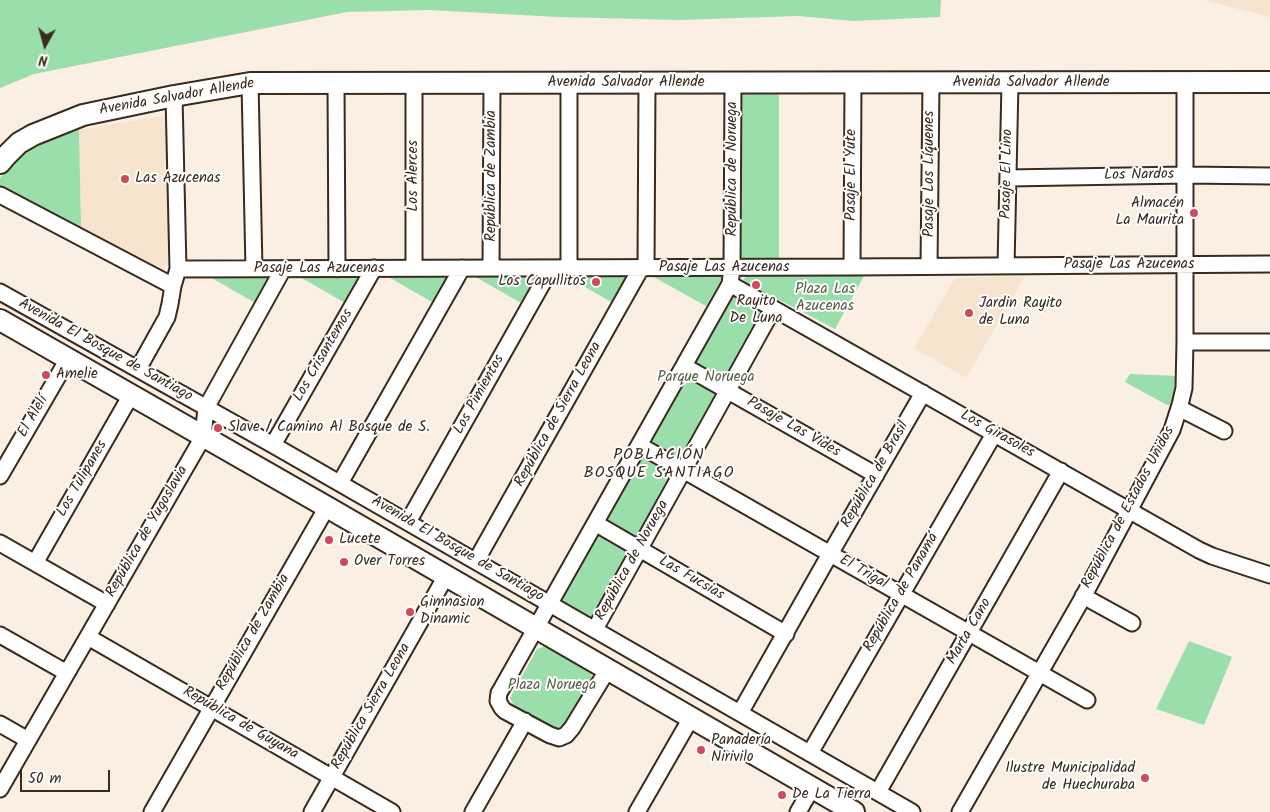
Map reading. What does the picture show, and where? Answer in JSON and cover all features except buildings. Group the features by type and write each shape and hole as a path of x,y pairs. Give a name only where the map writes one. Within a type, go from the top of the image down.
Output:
{"street":[{"name":"República de Estados Unidos","path":"960,812 1083,596 1172,430 1180,408 1184,388 1185,342 1185,82"},
{"name":"Avenida Salvador Allende","path":"0,163 19,143 33,134 83,115 174,96 250,83 1270,82"},
{"path":"250,83 254,269"},
{"path":"336,83 337,269"},
{"name":"Los Alerces","path":"414,83 414,268"},
{"path":"569,83 569,268"},
{"name":"República de Sierra Leona","path":"476,561 644,268 647,83"},
{"name":"República de Noruega","path":"608,669 572,728 559,738 502,708 498,701 502,688 730,284 732,268 733,83"},
{"name":"Pasaje El Yute","path":"852,267 853,83"},
{"name":"Pasaje Los Líquenes","path":"929,266 931,83"},
{"name":"Pasaje El Lino","path":"1006,266 1010,83"},
{"name":"República de Zambia","path":"491,268 492,84"},
{"path":"138,369 167,317 172,286 178,269 174,96"},
{"name":"Los Nardos","path":"1008,178 1185,175 1270,176"},
{"path":"0,195 172,286"},
{"name":"Pasaje Las Azucenas","path":"178,269 732,268 1270,264"},
{"name":"Los Crisantemos","path":"273,444 374,268"},
{"path":"340,483 462,268"},
{"name":"Los Pimientos","path":"408,522 551,268"},
{"name":"República de Yugoslavia","path":"0,789 203,437 206,408 283,269"},
{"name":"Los Girasoles","path":"730,284 1206,553 1270,575"},
{"name":"Avenida El Bosque de Santiago","path":"0,292 273,444 912,812"},
{"name":"República de Noruega","path":"595,629 773,309"},
{"name":"Avenida El Bosque de Santiago","path":"1,324 131,395 854,812"},
{"path":"1185,342 1270,342"},
{"name":"El Alelí","path":"0,476 68,359"},
{"name":"Pasaje Las Vides","path":"684,366 876,476"},
{"name":"República de Brasil","path":"740,713 923,394"},
{"name":"Los Tulipanes","path":"35,563 131,395"},
{"path":"1180,408 1224,431"},
{"name":"República de Panamá","path":"810,753 994,434"},
{"name":"El Trigal","path":"639,446 1087,700"},
{"name":"Marta Cano","path":"878,792 1061,471"},
{"name":"República de Zambia","path":"152,812 326,507"},
{"name":"Las Fucsias","path":"596,524 786,634"},
{"path":"0,543 107,604"},
{"name":"República Sierra Leona","path":"312,812 446,576"},
{"path":"1083,596 1132,623"},
{"path":"0,635 67,673"},
{"name":"República de Guyana","path":"88,637 392,812"},
{"path":"637,812 691,718"},
{"path":"473,812 525,721"},
{"path":"0,724 28,740"},
{"path":"798,812 812,788"}],"shaded area":[{"path":"1203,0 1270,0 1270,17 1226,6"},
{"name":"Las Azucenas","path":"166,115 175,261 154,270 81,228 79,130"},
{"name":"Jardin Rayito de Luna","path":"1025,276 966,378 914,348 955,278"}],"green space":[{"path":"0,0 941,0 940,17 853,21 798,16 680,20 558,17 429,10 347,12 34,74 0,88"},
{"path":"742,91 779,91 779,262 741,262"},
{"path":"79,130 81,228 0,188 0,178 21,151 36,143"},
{"path":"378,271 450,271 432,302"},
{"path":"539,271 521,303 467,272"},
{"path":"275,272 257,304 203,273"},
{"path":"559,272 631,272 613,303"},
{"path":"293,273 365,273 347,304"},
{"path":"724,275 706,306 652,276"},
{"name":"Plaza Las Azucenas","path":"746,276 864,276 835,329 743,281"},
{"name":"Parque Noruega","path":"731,289 768,312 595,621 557,600"},
{"path":"1130,374 1180,376 1174,407 1125,382"},
{"path":"1189,641 1232,657 1204,725 1156,709"},
{"name":"Plaza Noruega","path":"545,646 591,672 592,679 565,725 557,728 514,706 510,698 537,649"}],"place":[{"name":"Las Azucenas","path":"125,179"},
{"name":"Almacén La Maurita","path":"1194,213"},
{"name":"Los Capullitos","path":"596,282"},
{"name":"Rayito De Luna","path":"756,285"},
{"name":"Jardin Rayito de Luna","path":"969,313"},
{"name":"Amelie","path":"46,375"},
{"name":"Slave / Camino Al Bosque de S.","path":"218,428"},
{"name":"Lucete","path":"329,540"},
{"name":"Over Torres","path":"344,562"},
{"name":"Gimnasion Dinamic","path":"410,612"},
{"name":"Panadería Nirivilo","path":"701,750"},
{"name":"Ilustre Municipalidad de Huechuraba","path":"1145,778"},
{"name":"De La Tierra","path":"782,795"}],"district":[{"name":"POBLACIÓN BOSQUE SANTIAGO","path":"659,465"}]}
